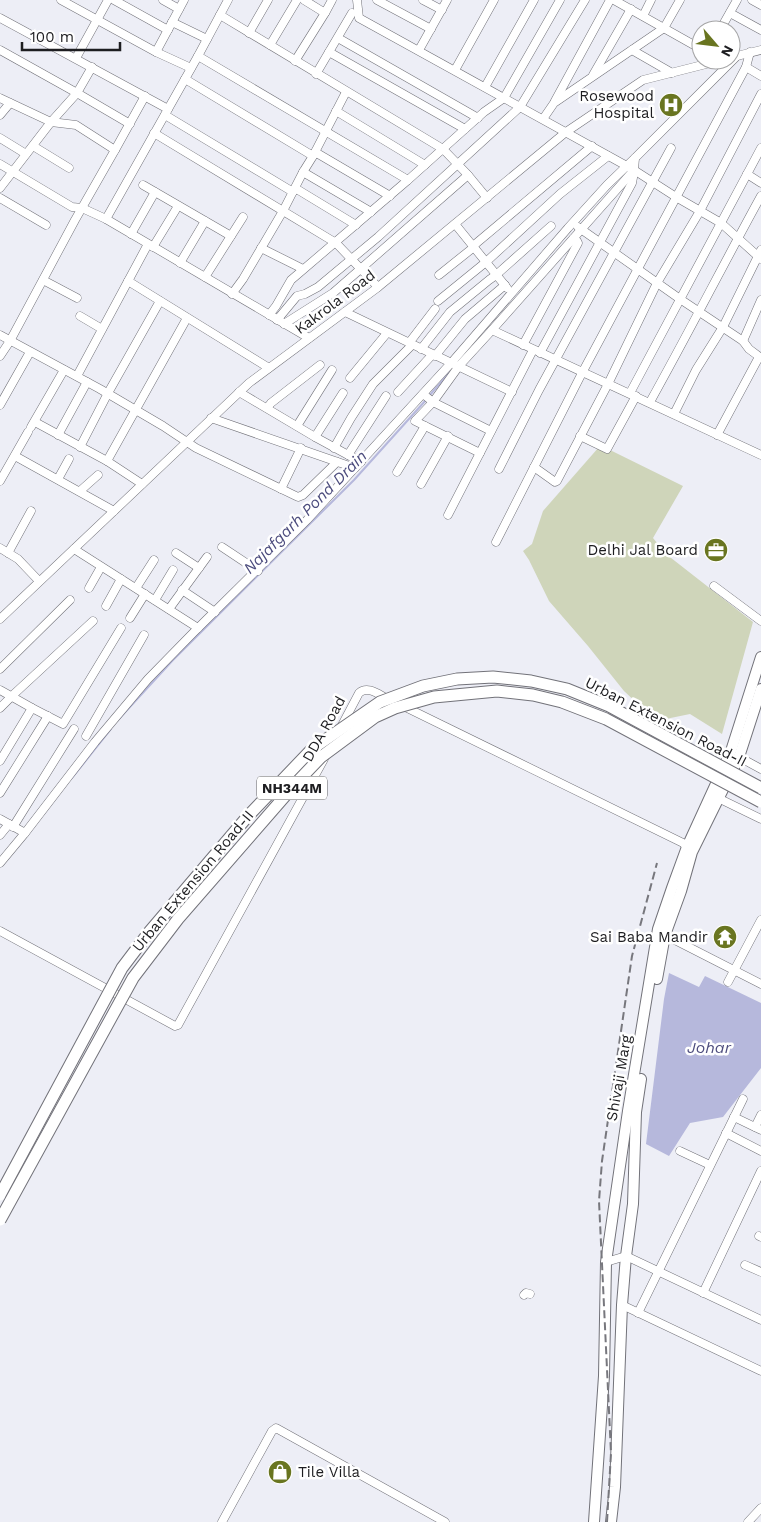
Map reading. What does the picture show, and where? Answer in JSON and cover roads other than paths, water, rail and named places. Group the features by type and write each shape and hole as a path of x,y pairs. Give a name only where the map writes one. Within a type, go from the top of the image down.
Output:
{"highway":[{"name":"Urban Extension Road-II","path":"0,1195 122,968 150,931 248,816 312,749 380,702 423,686 457,679 493,677 567,689 609,706 761,788"},
{"name":"Urban Extension Road-II","path":"0,1220 134,978 178,919 321,757 376,717 394,708 434,698 497,691 533,695 562,702 606,719 761,802"}],"main road":[{"name":"Shivaji Marg","path":"594,1522 604,1376 606,1262 628,1111 658,929 686,846 731,751 761,657"},
{"name":"Shivaji Marg","path":"611,1522 615,1487 622,1305 633,1204 636,1112 665,935 681,891 692,852 738,757 761,690"}],"street":[{"path":"61,0 156,52 191,68"},
{"path":"76,58 108,0"},
{"path":"114,0 168,30"},
{"path":"163,0 179,8"},
{"path":"156,52 184,0"},
{"path":"249,33 268,0"},
{"path":"270,45 297,0"},
{"path":"304,0 325,13"},
{"path":"295,61 332,0"},
{"path":"357,0 359,18 631,168 721,223 760,255 723,327 696,370 674,414"},
{"path":"377,0 431,29"},
{"path":"423,0 442,10"},
{"path":"419,50 447,0"},
{"path":"455,70 494,0"},
{"path":"485,87 534,0"},
{"path":"269,315 291,280 478,118 504,98 560,0"},
{"path":"280,322 297,296 318,287 378,237 520,106 585,0"},
{"path":"543,120 610,0"},
{"path":"614,0 691,43"},
{"path":"554,103 664,28 680,0"},
{"path":"726,20 737,0"},
{"path":"752,0 761,5"},
{"path":"106,219 198,56 220,15 225,1"},
{"path":"643,16 648,1"},
{"path":"591,78 631,9"},
{"path":"730,13 761,30"},
{"path":"316,74 352,14"},
{"path":"220,15 444,149 487,198"},
{"path":"0,18 145,96 166,112 294,190 356,225"},
{"path":"172,22 207,39"},
{"path":"338,38 478,118"},
{"path":"0,50 130,124"},
{"path":"632,50 672,73"},
{"path":"741,54 761,50"},
{"path":"329,52 465,130"},
{"path":"496,542 582,373 746,67 750,52"},
{"path":"198,56 408,180"},
{"path":"0,188 51,122 77,93 92,67"},
{"path":"746,67 761,76"},
{"name":"Kakrola Road","path":"0,619 249,383 378,287 566,132 644,80 691,68"},
{"path":"0,863 132,697 198,628 307,520 355,468 428,398 515,297 631,168 636,158 721,70"},
{"path":"185,79 390,196"},
{"path":"232,294 243,280 283,211 346,92"},
{"path":"534,467 556,482 608,384 657,283 700,211 761,94"},
{"path":"0,356 145,96"},
{"path":"0,98 51,122 76,125 115,150"},
{"path":"0,115 10,103"},
{"path":"336,111 425,165"},
{"path":"154,133 336,243 378,287"},
{"path":"0,138 26,154"},
{"path":"33,146 69,168"},
{"path":"439,275 592,146"},
{"path":"499,469 539,390 671,148"},
{"path":"580,436 607,448 680,299 761,148"},
{"path":"334,448 373,384 410,344 437,305 560,194 608,156"},
{"path":"0,164 72,207 82,208 106,219 309,338"},
{"path":"448,515 512,392 632,182 631,168"},
{"path":"303,172 371,212"},
{"path":"747,174 761,183"},
{"path":"280,322 333,293 468,175"},
{"path":"143,186 231,236"},
{"path":"131,234 155,192"},
{"path":"650,402 761,196"},
{"path":"0,198 46,225"},
{"path":"77,376 128,281 178,206"},
{"path":"205,277 243,217"},
{"path":"180,263 205,221"},
{"path":"455,224 515,297"},
{"path":"420,349 450,312 496,275 551,226"},
{"path":"480,453 415,420 428,398 456,364 492,330 515,297 573,239 578,226"},
{"path":"578,226 680,299 743,340 749,349 760,357 717,435"},
{"path":"523,345 578,243 578,241 573,239"},
{"path":"261,248 303,269"},
{"path":"43,280 77,298"},
{"path":"128,281 269,368"},
{"path":"398,392 434,355 465,319 505,285"},
{"path":"743,340 761,300"},
{"path":"80,447 160,301"},
{"path":"345,312 512,392"},
{"path":"80,316 102,329"},
{"path":"107,462 187,318"},
{"path":"492,330 761,455"},
{"path":"350,378 387,333"},
{"path":"0,335 108,393 196,448 281,489 301,496 337,462"},
{"path":"0,405 30,352"},
{"path":"267,408 320,365"},
{"path":"0,481 64,370"},
{"path":"296,426 332,370"},
{"path":"58,435 87,382"},
{"path":"240,392 361,462"},
{"path":"315,437 343,394"},
{"path":"348,455 386,396"},
{"path":"428,398 491,431"},
{"path":"211,418 355,468"},
{"path":"397,472 425,426"},
{"path":"31,427 58,435 142,484"},
{"path":"421,484 448,436"},
{"path":"281,489 301,448"},
{"path":"15,456 114,511"},
{"path":"58,479 69,459"},
{"path":"80,491 98,474"},
{"path":"8,553 31,511"},
{"path":"222,547 258,570"},
{"path":"0,548 18,559 40,581"},
{"path":"74,549 198,628"},
{"path":"176,553 199,568"},
{"path":"169,609 207,556"},
{"path":"136,588 154,560"},
{"path":"89,588 102,566"},
{"path":"155,600 173,570"},
{"path":"106,606 121,579"},
{"path":"714,586 761,621"},
{"path":"182,590 215,612"},
{"path":"130,618 145,594"},
{"path":"0,669 70,600"},
{"path":"0,708 93,621"},
{"path":"63,724 121,628"},
{"path":"86,736 144,635"},
{"name":"DDA Road","path":"0,931 175,1026 178,1025 359,693 367,689 686,846"},
{"path":"0,690 95,742"},
{"path":"0,760 32,708"},
{"path":"0,793 48,716"},
{"path":"0,835 11,825 74,729"},
{"path":"738,757 761,769"},
{"path":"718,798 761,819"},
{"path":"0,819 25,833"},
{"path":"728,982 759,930 761,920"},
{"path":"665,935 761,984"},
{"path":"638,1313 743,1099"},
{"path":"734,1117 758,1128 761,1115"},
{"path":"726,1133 761,1150"},
{"path":"680,1151 710,1165"},
{"path":"703,1292 761,1171"},
{"path":"606,1262 626,1256 761,1320"},
{"path":"745,1265 761,1271"},
{"path":"622,1305 761,1371"},
{"path":"222,1522 273,1428 445,1522"},
{"path":"748,1522 761,1508"}],"water":[{"name":"Johar","path":"669,973 699,987 705,976 761,1003 761,1068 723,1117 690,1123 669,1156 646,1144"}],"waterway":[{"name":"Najafgarh Pond Drain","path":"429,396 450,372"},
{"name":"Najafgarh Pond Drain","path":"117,721 173,660 354,480 426,400"},
{"name":"Najafgarh Pond Drain","path":"72,778 111,729"}],"railway":[{"path":"607,1522 611,1453 599,1201 602,1161 632,956 657,863"}],"place":[{"name":"Rosewood Hospital","path":"671,105"},
{"name":"Delhi Jal Board","path":"716,550"},
{"name":"Sai Baba Mandir","path":"725,937"},
{"name":"Tile Villa","path":"280,1472"}]}
